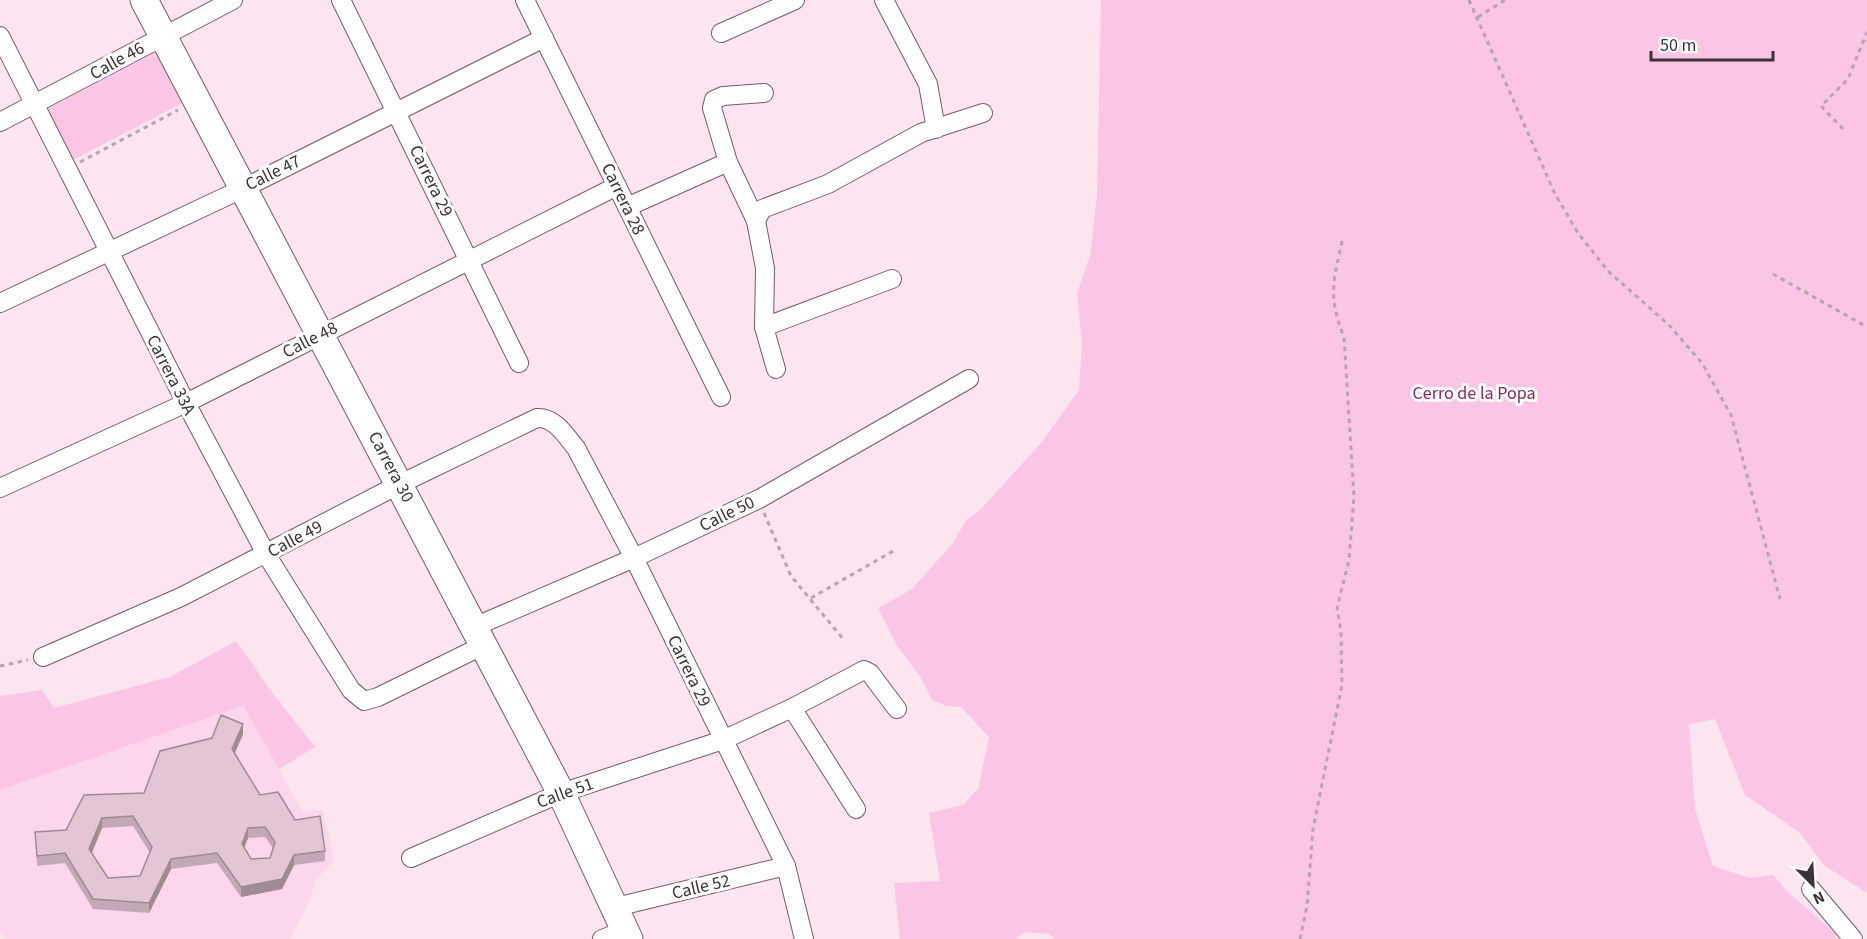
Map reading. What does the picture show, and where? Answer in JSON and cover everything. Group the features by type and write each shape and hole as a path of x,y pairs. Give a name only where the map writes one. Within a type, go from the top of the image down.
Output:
{"street":[{"name":"Carrera 30","path":"144,0 165,35 561,793 618,929"},
{"name":"Calle 46","path":"0,122 35,106 233,0"},
{"name":"Carrera 29","path":"340,0 519,363"},
{"name":"Carrera 28","path":"525,0 721,397"},
{"path":"721,33 795,0"},
{"path":"884,0 928,84 936,129"},
{"name":"Carrera 33A","path":"0,36 186,403 266,554 351,690 364,701"},
{"name":"Calle 47","path":"0,303 244,188 544,38"},
{"path":"764,93 723,96 714,100 712,108 728,162 756,221 765,268 764,327 776,369"},
{"path":"756,221 762,209 828,184 921,133 982,113"},
{"path":"627,207 728,162"},
{"name":"Calle 48","path":"0,488 186,403 617,186"},
{"path":"764,327 891,279"},
{"name":"Calle 50","path":"364,701 479,636 634,558 759,499 969,379"},
{"name":"Calle 49","path":"43,657 181,597 400,484 537,418 545,418"},
{"name":"Carrera 29","path":"545,418 557,426 576,448 634,558 786,866 804,939"},
{"name":"Calle 51","path":"411,858 561,793 723,740 792,708 864,670 870,674 897,709"},
{"path":"792,708 856,809"},
{"name":"Calle 52","path":"618,929 786,866"},
{"path":"1811,889 1853,939"}],"path":[{"path":"1469,0 1555,194 1578,232 1608,271 1669,325 1702,363 1731,415 1780,599"},
{"path":"1478,17 1505,0"},
{"path":"1843,129 1821,106 1848,79 1867,32"},
{"path":"67,169 198,100"},
{"path":"1300,939 1307,906 1312,829 1342,685 1341,632 1337,608 1349,560 1354,496 1344,337 1334,313 1332,297 1343,237"},
{"path":"1773,274 1867,327"},
{"path":"759,499 791,576 844,640"},
{"path":"811,598 895,550"},
{"path":"0,666 43,657"}],"shaded area":[{"path":"243,706 303,812 323,810 334,861 316,879 310,900 290,939 6,939 0,932 0,790"}],"green space":[{"name":"Cerro de la Popa","path":"1101,0 1867,0 1867,893 1825,866 1799,832 1745,795 1715,719 1689,724 1695,809 1713,866 1750,878 1773,875 1788,892 1837,935 1834,939 1055,939 1049,934 1024,932 1015,939 900,939 894,883 940,881 929,813 963,805 978,789 989,737 961,707 946,706 932,700 920,676 897,646 878,608 912,589 953,543 966,520 981,509 1041,443 1079,390 1082,344 1077,293 1090,256 1097,195"},
{"path":"161,49 188,100 71,161 45,110"},
{"path":"236,641 271,691 315,747 279,769 243,706 0,790 0,696 42,690 54,708 170,677"}],"building":[{"path":"221,715 243,724 232,749 260,795 278,792 295,820 320,816 325,851 294,855 282,879 241,887 217,853 171,859 149,903 93,899 65,853 37,856 35,832 66,830 84,795 144,793 160,751 212,738","holes":["133,816 152,847 140,876 108,878 89,849 102,818","265,827 275,842 270,858 251,859 242,844 248,828"]}]}
